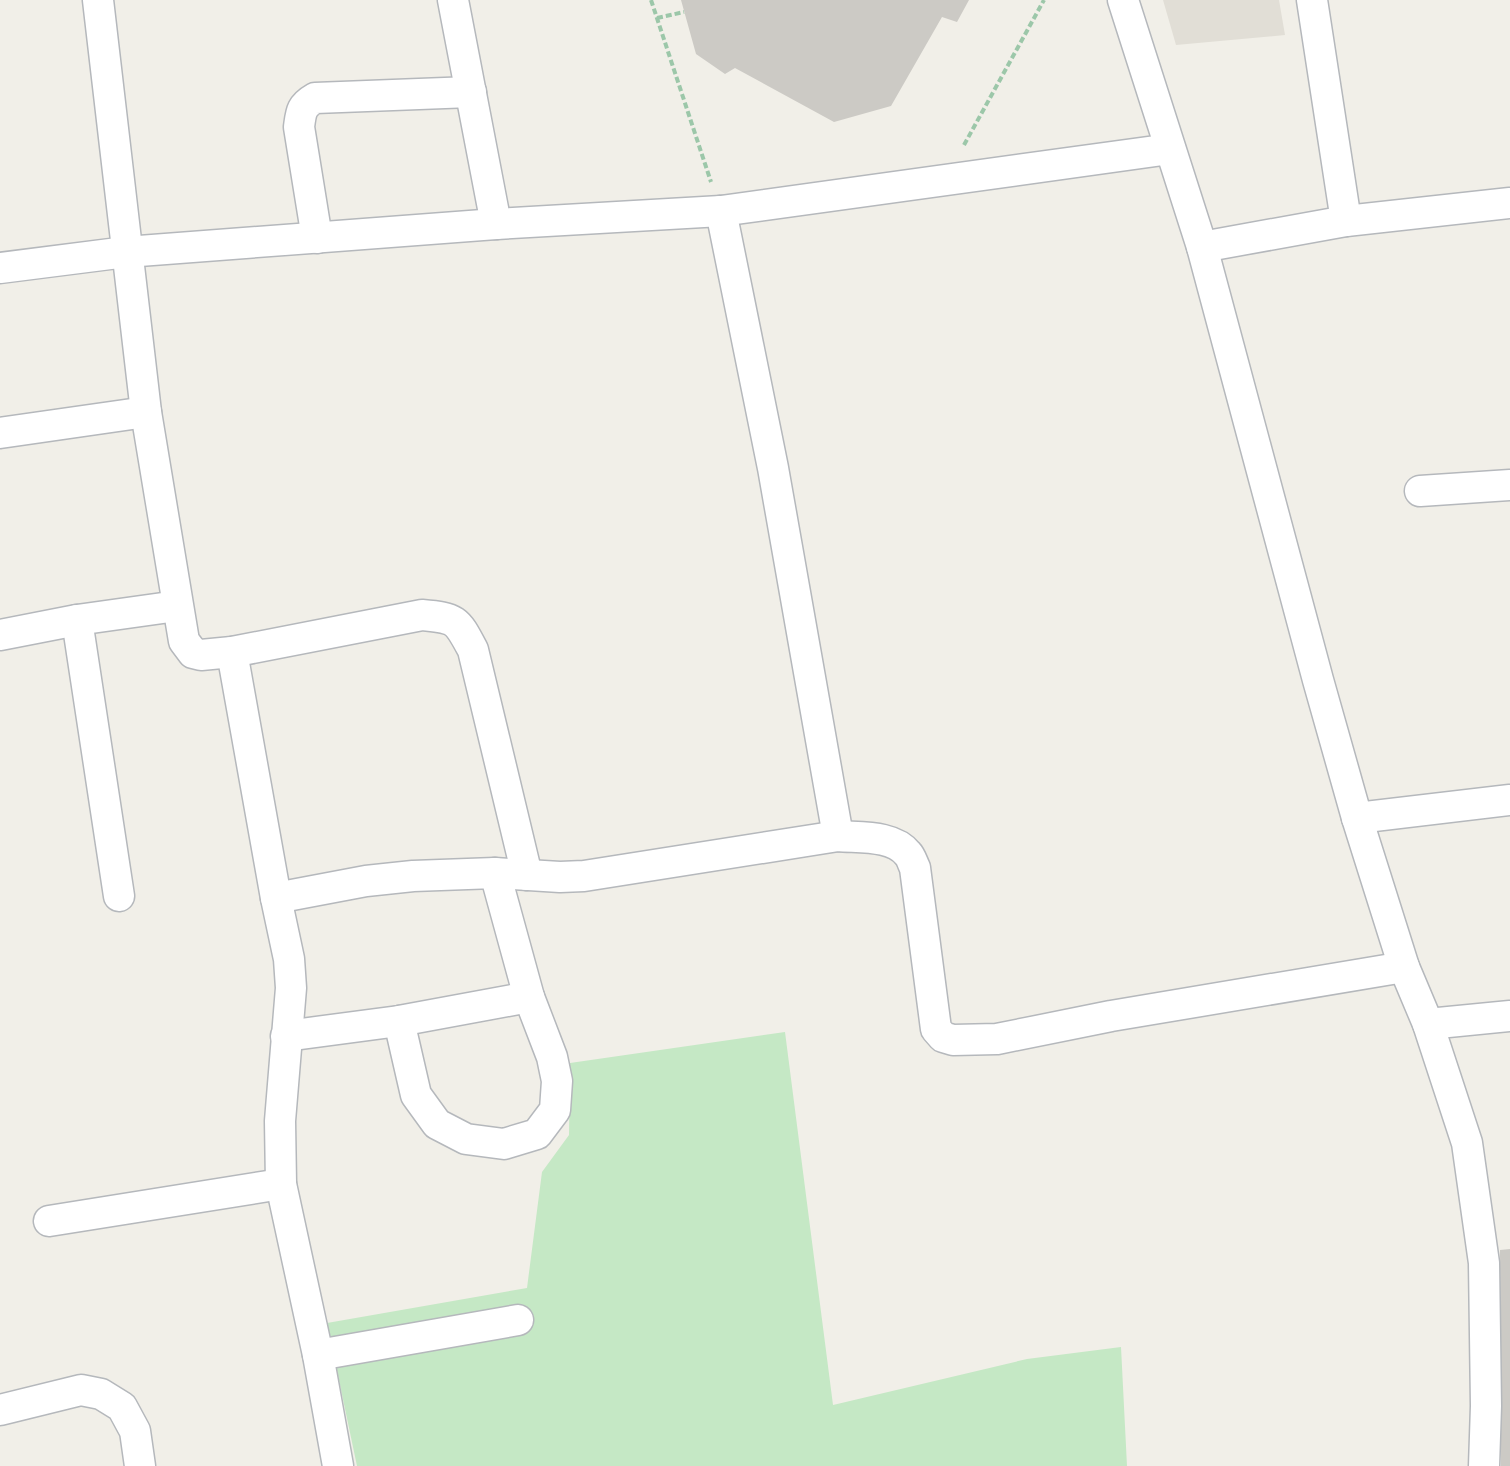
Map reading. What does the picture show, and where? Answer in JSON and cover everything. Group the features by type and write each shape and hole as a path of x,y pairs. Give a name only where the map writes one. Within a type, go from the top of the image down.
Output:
{"street":[{"path":"98,0 146,412 184,641 193,653 201,655 232,652 422,615 444,617 459,625 472,650 526,875"},
{"path":"453,0 496,224"},
{"path":"1123,0 1202,247 1357,818 1404,967 1428,1024 1467,1143 1484,1263 1486,1406 1484,1466"},
{"path":"1312,0 1346,221"},
{"path":"317,238 299,127 305,103 315,98 471,92"},
{"path":"0,268 126,252 496,224 721,211 1170,149"},
{"path":"1202,247 1346,221 1510,203"},
{"path":"721,211 773,468 838,836"},
{"path":"0,433 146,412"},
{"path":"1420,491 1510,485"},
{"path":"0,635 77,620 177,606"},
{"path":"77,620 118,896"},
{"path":"232,652 289,958 291,988 280,1121 280,1184 318,1355 338,1466"},
{"path":"1357,818 1510,800"},
{"path":"276,898 366,881 413,876 495,873 584,876 838,836 879,839 895,844 908,854 915,868 936,1029 944,1037 953,1040 997,1039 1111,1016 1404,967"},
{"path":"399,1021 416,1095 437,1124 466,1139 504,1144 537,1134 555,1110 557,1081 552,1058 529,997 495,873"},
{"path":"286,1036 399,1021 529,997"},
{"path":"1428,1024 1510,1016"},
{"path":"49,1221 280,1184"},
{"path":"318,1355 518,1320"},
{"path":"0,1410 81,1390 101,1394 122,1407 135,1431 140,1466"}],"path":[{"path":"651,0 721,211"},
{"path":"944,180 1044,0"},
{"path":"657,18 684,12"}],"shaded area":[{"path":"1163,0 1279,0 1285,35 1176,45"}],"green space":[{"path":"785,1032 833,1405 1027,1359 1121,1347 1127,1466 357,1466 327,1323 527,1288 542,1172 569,1135 570,1063"}],"building":[{"path":"681,0 969,0 957,22 942,17 891,106 834,122 735,68 725,74 696,54"},
{"path":"1510,1249 1510,1466 1501,1466 1500,1250"}]}
